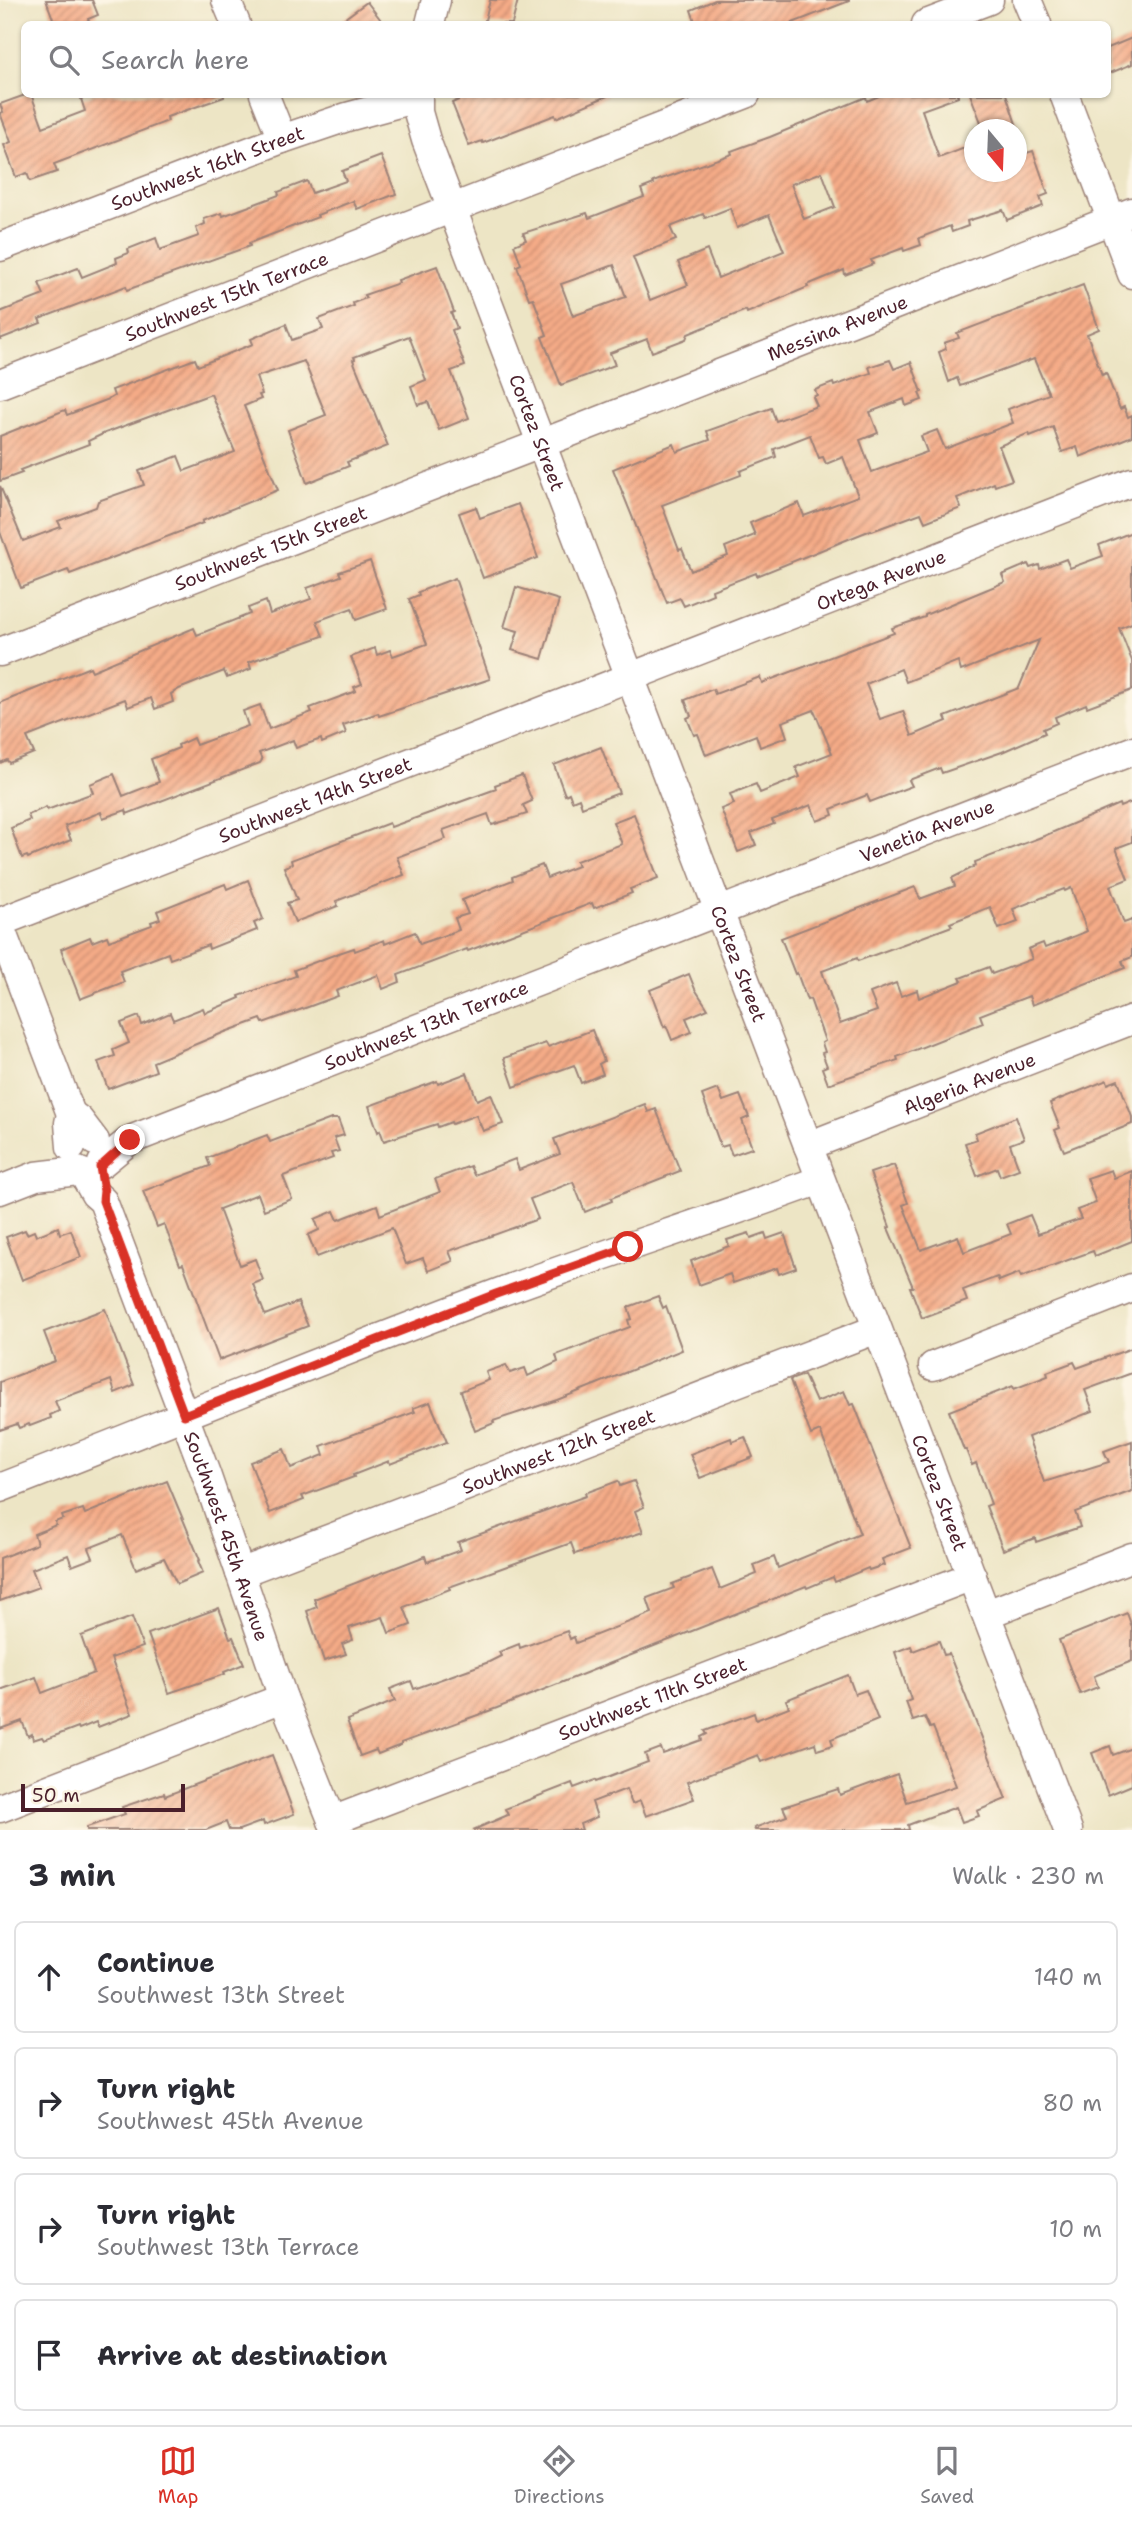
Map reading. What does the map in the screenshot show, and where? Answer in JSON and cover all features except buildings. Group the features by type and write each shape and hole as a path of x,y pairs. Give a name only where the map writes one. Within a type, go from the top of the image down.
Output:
{"street":[{"path":"226,0 235,21"},
{"path":"431,21 436,0"},
{"path":"934,21 989,0"},
{"path":"1027,0 1036,21"},
{"path":"266,98 282,139"},
{"name":"Southwest 16th Street","path":"0,247 282,139 410,98"},
{"name":"Cortez Street","path":"417,98 422,127 987,1614 1063,1828"},
{"name":"Southwest 15th Terrace","path":"0,384 736,98"},
{"path":"1066,98 1122,216 1132,274"},
{"name":"Messina Avenue","path":"543,443 1122,216"},
{"name":"Southwest 15th Street","path":"0,652 543,443"},
{"name":"Ortega Avenue","path":"631,676 1132,482"},
{"name":"Southwest 14th Street","path":"0,924 631,676"},
{"name":"Venetia Avenue","path":"721,911 1132,751"},
{"name":"Southwest 13th Terrace","path":"0,1190 721,911"},
{"path":"0,924 71,1114 69,1123 87,1157"},
{"name":"Algeria Avenue","path":"808,1146 1132,1020"},
{"name":"Southwest 45th Avenue","path":"87,1157 184,1415 283,1698 334,1825"},
{"path":"0,1489 496,1294 820,1180"},
{"path":"933,1366 1132,1288"},
{"name":"Southwest 12th Street","path":"240,1573 877,1329"},
{"path":"987,1614 1132,1557"},
{"name":"Southwest 11th Street","path":"334,1825 972,1576"},
{"path":"0,1808 283,1698"}],"route":[{"path":"130,1140 100,1167 103,1201 184,1415 496,1294 628,1247"}]}
